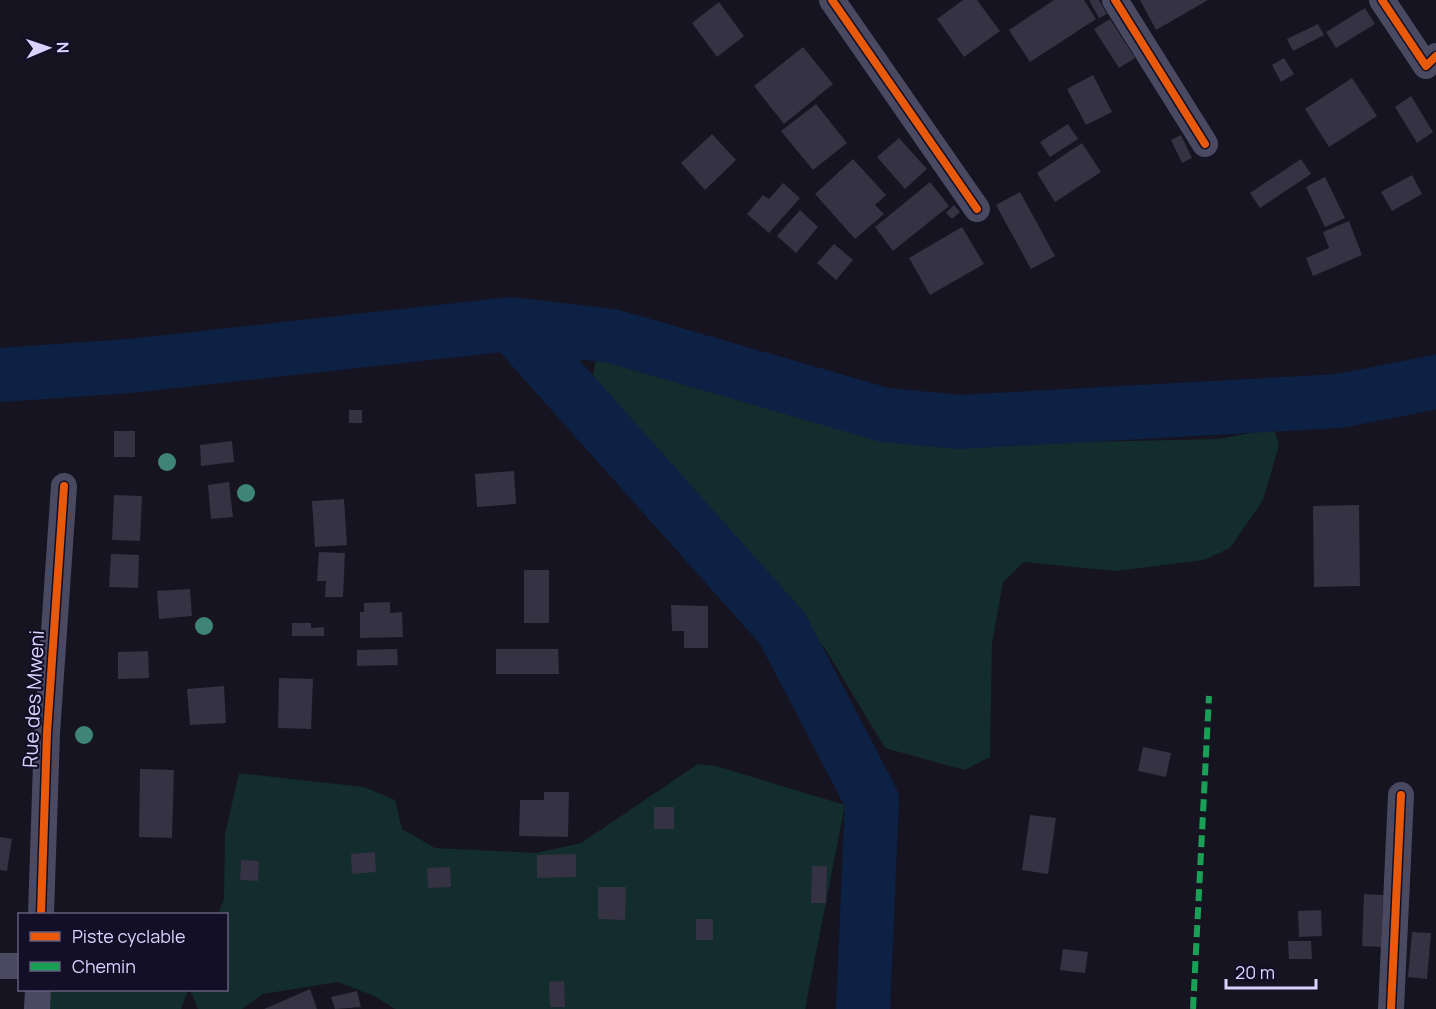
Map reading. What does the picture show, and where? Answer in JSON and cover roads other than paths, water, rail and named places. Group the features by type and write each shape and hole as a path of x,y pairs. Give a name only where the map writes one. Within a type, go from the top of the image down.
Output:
{"street":[{"path":"832,0 977,209"},
{"path":"1115,0 1205,144"},
{"path":"1382,0 1426,66 1436,56"},
{"name":"Rue des Mweni","path":"41,913 46,734 64,486"},
{"path":"1390,1009 1401,795"},
{"path":"0,966 18,966"},
{"path":"37,1009 38,991"}],"waterway":[{"path":"511,324 782,628 872,800 863,1009"},
{"path":"0,375 130,366 511,324 612,336 885,415 959,422 1339,401 1436,382"}]}
